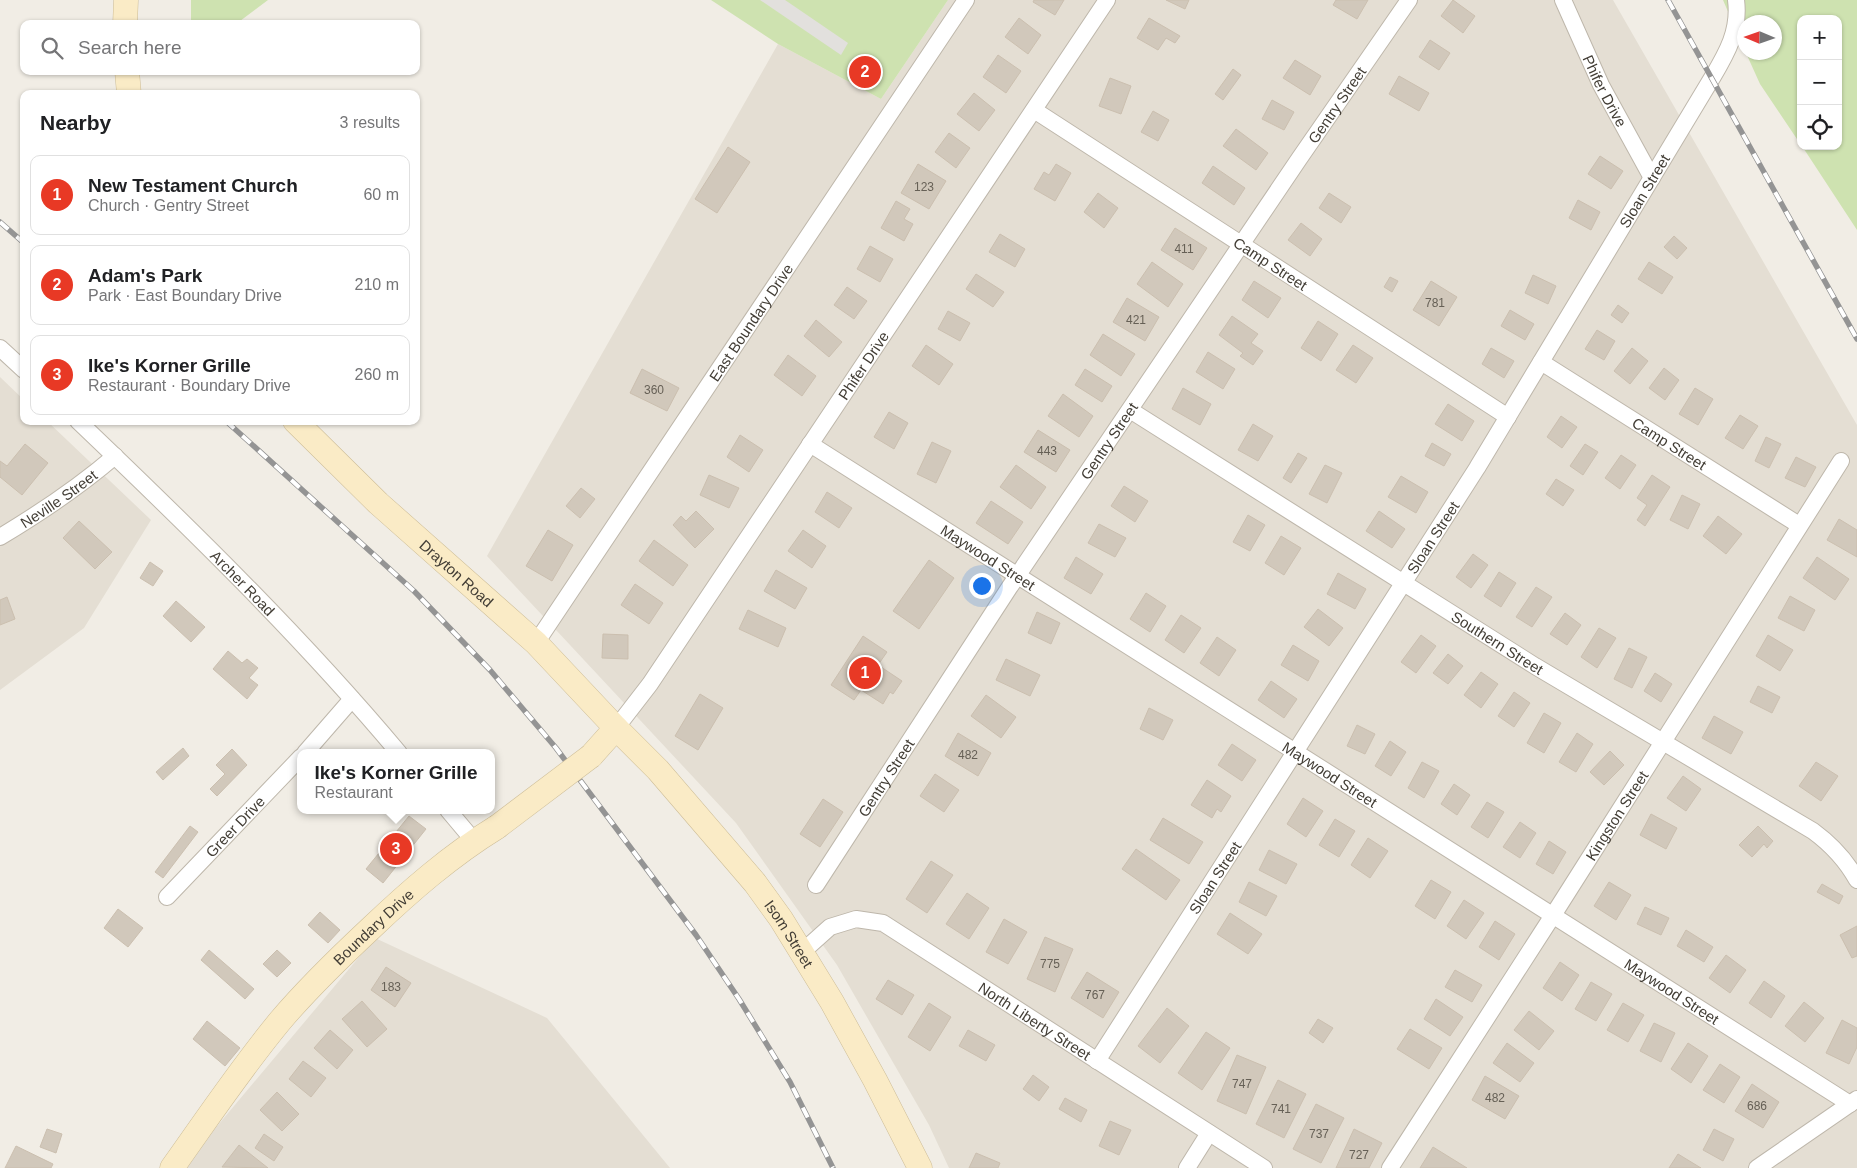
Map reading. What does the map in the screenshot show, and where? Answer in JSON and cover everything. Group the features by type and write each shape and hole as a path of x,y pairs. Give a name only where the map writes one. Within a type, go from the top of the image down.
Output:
{"main road":[{"path":"125,20 126,0"},
{"path":"127,75 129,90"},
{"name":"Drayton Road","path":"299,425 378,503 536,643 616,728"},
{"name":"Boundary Drive","path":"172,1168 250,1058 312,986 410,892 474,841 497,827 591,756 616,728"},
{"name":"Isom Street","path":"616,728 658,770 755,883 781,919 832,1002 920,1168"}],"street":[{"name":"East Boundary Drive","path":"536,643 966,0"},
{"name":"Phifer Drive","path":"616,728 650,684 1107,0"},
{"name":"Gentry Street","path":"816,885 1018,575 1410,0"},
{"name":"Phifer Drive","path":"1564,0 1601,85 1652,178"},
{"name":"Sloan Street","path":"1097,1061 1404,583 1508,417 1652,178 1730,46 1736,28 1736,0"},
{"name":"Camp Street","path":"1034,110 1508,417"},
{"path":"0,348 20,366"},
{"name":"Camp Street","path":"1541,362 1800,525"},
{"name":"Southern Street","path":"1130,410 1535,666 1826,841 1849,865 1857,880"},
{"name":"Archer Road","path":"82,425 236,575 352,699 396,749"},
{"name":"Maywood Street","path":"810,444 1553,916 1854,1101"},
{"name":"Neville Street","path":"0,537 35,516 89,478 115,456"},
{"name":"Kingston Street","path":"1390,1168 1553,916 1840,461"},
{"path":"308,749 352,699"},
{"name":"Greer Drive","path":"168,897 297,761"},
{"path":"451,814 474,841"},
{"name":"North Liberty Street","path":"801,953 830,927 856,919 883,923 1264,1168"},
{"path":"1757,1168 1854,1101"},
{"path":"1187,1168 1210,1133"}],"shaded area":[{"path":"760,0 785,0 848,43 841,55"},
{"path":"948,0 1613,0 1857,425 1857,1168 949,1168 929,1125 837,965 736,823 487,556 778,44 881,99"},
{"path":"0,377 20,396 20,425 51,425 151,520 84,628 0,690"},
{"path":"375,938 547,1018 670,1168 182,1168"}],"green space":[{"path":"191,0 268,0 241,20 191,20"},
{"path":"711,0 948,0 881,99 778,44"},
{"path":"1723,0 1857,0 1857,230 1805,150 1842,150 1842,15 1797,15 1797,139 1760,84 1749,60 1782,60 1782,15 1737,15 1737,33"}],"building":[{"path":"1034,0 1064,0 1055,15 1033,2"},
{"path":"1166,0 1189,0 1185,9"},
{"path":"1336,0 1368,0 1357,19 1333,5"},
{"path":"1453,0 1475,16 1463,33 1441,16"},
{"path":"1019,18 1041,35 1028,54 1005,37"},
{"path":"1149,18 1180,36 1175,43 1166,38 1158,50 1137,38"},
{"path":"1430,40 1450,53 1439,70 1419,57"},
{"path":"998,55 1021,71 1006,93 983,77"},
{"path":"1295,60 1321,76 1310,95 1283,78"},
{"path":"1233,69 1241,75 1223,100 1215,94"},
{"path":"1399,76 1429,93 1419,111 1389,94"},
{"path":"1110,78 1131,86 1121,114 1099,106"},
{"path":"974,93 995,110 979,131 957,114"},
{"path":"1272,100 1294,112 1284,130 1262,119"},
{"path":"1153,111 1169,120 1158,141 1141,132"},
{"path":"1236,129 1268,153 1256,170 1223,146"},
{"path":"949,133 970,148 956,168 935,152"},
{"path":"728,147 750,162 717,213 695,199"},
{"path":"1600,156 1623,171 1611,189 1588,174"},
{"path":"918,164 946,181 929,209 901,193"},
{"path":"1056,164 1071,173 1055,201 1034,189 1044,172 1049,175"},
{"path":"1213,166 1245,188 1234,205 1202,183"},
{"path":"1098,193 1118,208 1104,228 1084,212"},
{"path":"1329,193 1351,207 1341,223 1319,208"},
{"path":"1578,200 1600,212 1591,230 1569,218"},
{"path":"896,201 910,209 904,219 913,224 904,241 881,228"},
{"path":"1301,223 1322,239 1310,256 1288,240"},
{"path":"1175,228 1207,248 1193,270 1161,250"},
{"path":"1000,234 1025,249 1015,267 989,252"},
{"path":"1674,236 1687,248 1677,259 1664,247"},
{"path":"870,246 893,259 880,282 857,269"},
{"path":"1152,262 1183,284 1168,307 1137,284"},
{"path":"1649,262 1673,277 1662,294 1638,279"},
{"path":"976,274 1004,292 993,307 966,289"},
{"path":"1533,275 1556,286 1548,304 1525,293"},
{"path":"1390,277 1398,281 1392,292 1384,287"},
{"path":"1254,281 1281,298 1268,318 1242,300"},
{"path":"1431,281 1457,297 1439,326 1413,310"},
{"path":"847,287 867,301 854,319 834,305"},
{"path":"1127,298 1159,317 1145,341 1113,322"},
{"path":"1618,305 1629,313 1622,323 1611,315"},
{"path":"1510,310 1534,324 1525,340 1501,326"},
{"path":"948,311 970,323 960,341 938,329"},
{"path":"1232,316 1258,334 1251,343 1263,351 1253,365 1240,356 1243,353 1219,335"},
{"path":"816,320 842,342 829,357 804,336"},
{"path":"1318,321 1338,334 1321,361 1301,348"},
{"path":"1597,330 1615,341 1604,360 1585,349"},
{"path":"1103,334 1135,354 1121,376 1090,355"},
{"path":"926,345 953,364 939,385 912,366"},
{"path":"1353,345 1373,358 1356,383 1336,370"},
{"path":"1491,348 1514,361 1504,378 1482,364"},
{"path":"1632,348 1648,361 1630,384 1614,371"},
{"path":"1208,352 1235,369 1223,389 1196,372"},
{"path":"788,355 816,376 802,396 774,375"},
{"path":"1664,368 1679,380 1665,400 1649,388"},
{"path":"642,369 679,388 667,411 630,393"},
{"path":"1085,369 1112,386 1102,402 1075,385"},
{"path":"1183,388 1211,404 1200,425 1172,409"},
{"path":"1695,388 1713,399 1698,425 1679,414"},
{"path":"1063,394 1093,416 1079,437 1048,416"},
{"path":"1448,404 1474,421 1462,441 1435,424"},
{"path":"889,412 908,423 894,449 874,437"},
{"path":"1740,415 1758,426 1743,449 1725,438"},
{"path":"1561,416 1577,427 1562,448 1547,437"},
{"path":"1253,424 1273,436 1258,461 1238,450"},
{"path":"1038,430 1070,450 1056,472 1024,452"},
{"path":"740,435 763,450 749,472 727,457"},
{"path":"1766,437 1781,444 1769,468 1755,461"},
{"path":"932,442 951,451 936,483 917,474"},
{"path":"1432,443 1451,454 1444,466 1425,456"},
{"path":"25,444 48,463 22,495 0,477 0,461 7,466"},
{"path":"1585,444 1598,452 1583,475 1570,466"},
{"path":"1298,453 1307,458 1291,483 1283,478"},
{"path":"1621,455 1636,465 1620,489 1605,478"},
{"path":"1796,457 1816,467 1805,487 1785,478"},
{"path":"1016,465 1046,487 1031,509 1000,487"},
{"path":"1325,465 1342,473 1327,503 1309,494"},
{"path":"709,475 739,488 729,508 700,495"},
{"path":"1652,475 1670,487 1645,526 1637,520 1647,505 1637,498"},
{"path":"1401,476 1428,492 1416,513 1388,497"},
{"path":"1556,479 1574,490 1563,506 1546,494"},
{"path":"1124,486 1148,501 1135,522 1111,506"},
{"path":"581,488 595,499 580,518 566,506"},
{"path":"827,492 852,508 839,528 815,512"},
{"path":"1682,495 1700,504 1688,529 1670,520"},
{"path":"991,501 1023,522 1008,544 976,523"},
{"path":"696,511 714,529 695,548 673,525 681,516 686,521"},
{"path":"1379,511 1405,529 1392,548 1366,531"},
{"path":"1248,515 1265,525 1250,551 1233,542"},
{"path":"1718,516 1742,534 1726,554 1703,536"},
{"path":"1839,519 1857,530 1857,557 1827,540"},
{"path":"79,521 112,552 95,569 63,538"},
{"path":"1099,524 1126,538 1115,557 1088,543"},
{"path":"548,530 573,545 552,581 526,566"},
{"path":"803,530 826,546 812,568 788,551"},
{"path":"1281,536 1301,548 1284,575 1265,563"},
{"path":"654,540 688,565 673,586 639,561"},
{"path":"1473,554 1488,565 1471,588 1456,577"},
{"path":"1076,557 1103,574 1091,594 1064,578"},
{"path":"1817,557 1849,579 1835,600 1803,578"},
{"path":"929,560 954,578 919,629 893,611"},
{"path":"150,562 163,571 153,586 140,578"},
{"path":"776,570 807,588 795,609 764,591"},
{"path":"1499,572 1516,583 1501,607 1484,596"},
{"path":"1338,573 1366,589 1355,609 1327,594"},
{"path":"635,584 663,603 649,624 621,605"},
{"path":"1536,587 1552,597 1532,627 1516,617"},
{"path":"1146,593 1166,606 1150,632 1130,619"},
{"path":"1790,596 1815,610 1804,631 1778,618"},
{"path":"7,597 15,619 0,625 0,600"},
{"path":"176,601 205,627 191,642 163,616"},
{"path":"1318,609 1343,628 1329,646 1304,627"},
{"path":"748,610 786,628 778,647 739,629"},
{"path":"1037,612 1060,623 1051,644 1028,633"},
{"path":"1565,613 1581,625 1567,645 1550,634"},
{"path":"1181,615 1201,628 1184,653 1165,640"},
{"path":"1599,628 1616,638 1597,668 1581,657"},
{"path":"603,634 628,635 628,659 602,658"},
{"path":"1421,635 1436,646 1416,673 1401,662"},
{"path":"1768,635 1793,650 1780,671 1756,656"},
{"path":"863,636 887,652 878,665 902,681 893,694 890,692 883,704 861,690 854,700 831,685"},
{"path":"1217,637 1236,650 1219,676 1200,663"},
{"path":"1293,645 1319,661 1308,681 1281,665"},
{"path":"1629,648 1647,657 1632,688 1614,679"},
{"path":"228,651 242,663 247,659 258,668 249,678 258,685 247,699 213,669"},
{"path":"1448,654 1463,666 1448,684 1433,673"},
{"path":"1006,659 1040,675 1030,696 996,680"},
{"path":"1481,672 1498,684 1481,708 1464,695"},
{"path":"1655,673 1672,684 1661,702 1644,691"},
{"path":"1271,681 1297,699 1284,718 1258,700"},
{"path":"1758,686 1780,697 1772,713 1750,702"},
{"path":"1514,692 1530,703 1514,727 1498,716"},
{"path":"700,694 723,708 698,750 675,736"},
{"path":"986,695 1016,717 1001,738 971,716"},
{"path":"1149,708 1173,720 1163,740 1140,729"},
{"path":"1544,713 1561,723 1544,753 1527,743"},
{"path":"1714,716 1743,732 1731,754 1702,738"},
{"path":"1357,725 1375,734 1365,754 1347,746"},
{"path":"958,733 991,753 978,776 945,756"},
{"path":"1577,733 1593,744 1576,772 1559,762"},
{"path":"1390,741 1406,752 1391,776 1375,766"},
{"path":"1232,744 1256,760 1242,781 1218,765"},
{"path":"183,748 189,756 163,780 156,772"},
{"path":"232,749 247,765 217,796 210,789 225,774 216,765"},
{"path":"1610,751 1624,765 1604,785 1590,772"},
{"path":"1422,762 1439,771 1424,798 1408,788"},
{"path":"1816,762 1838,776 1821,801 1799,786"},
{"path":"935,774 959,790 944,812 920,796"},
{"path":"1683,776 1701,789 1686,811 1667,798"},
{"path":"1207,780 1231,796 1221,812 1217,809 1212,818 1191,805"},
{"path":"1454,784 1470,795 1457,815 1441,804"},
{"path":"1303,798 1323,811 1306,837 1287,824"},
{"path":"823,799 843,812 820,847 800,834"},
{"path":"1487,802 1504,812 1488,838 1471,827"},
{"path":"1651,814 1677,828 1666,849 1640,835"},
{"path":"409,816 426,829 383,883 366,869"},
{"path":"1163,818 1203,842 1189,864 1150,840"},
{"path":"1335,819 1355,831 1339,857 1319,845"},
{"path":"1520,822 1536,833 1520,858 1503,847"},
{"path":"190,826 198,832 163,878 155,872"},
{"path":"1758,826 1773,841 1767,848 1764,844 1752,857 1739,845"},
{"path":"1368,838 1388,851 1370,878 1351,865"},
{"path":"1549,841 1566,852 1553,874 1536,864"},
{"path":"1136,849 1180,880 1166,900 1122,869"},
{"path":"1269,850 1297,864 1286,884 1259,870"},
{"path":"931,861 953,875 927,913 906,899"},
{"path":"1431,880 1451,892 1435,919 1415,906"},
{"path":"1249,882 1277,896 1266,916 1239,902"},
{"path":"1609,882 1631,895 1616,920 1594,906"},
{"path":"1822,884 1843,896 1839,904 1817,892"},
{"path":"967,893 989,908 969,939 946,924"},
{"path":"1464,900 1484,913 1466,939 1447,926"},
{"path":"1645,907 1669,918 1661,935 1637,924"},
{"path":"118,909 143,928 128,947 104,928"},
{"path":"320,912 340,930 328,943 308,925"},
{"path":"1230,913 1262,934 1248,954 1217,934"},
{"path":"1004,919 1027,932 1008,964 986,952"},
{"path":"1495,921 1515,934 1499,960 1479,947"},
{"path":"1857,926 1857,956 1852,958 1840,935"},
{"path":"1686,930 1713,947 1704,962 1677,946"},
{"path":"1045,937 1073,949 1055,992 1027,979"},
{"path":"209,950 254,989 245,999 201,960"},
{"path":"277,950 291,963 277,977 263,964"},
{"path":"1726,955 1746,970 1730,993 1709,978"},
{"path":"1560,962 1579,975 1562,1001 1543,988"},
{"path":"386,967 411,983 395,1007 371,990"},
{"path":"1455,970 1482,985 1472,1002 1445,987"},
{"path":"1087,972 1119,992 1103,1018 1071,998"},
{"path":"888,980 914,995 902,1015 876,999"},
{"path":"1764,981 1785,996 1771,1018 1749,1003"},
{"path":"1591,982 1612,994 1596,1021 1575,1009"},
{"path":"1436,999 1463,1017 1450,1036 1424,1019"},
{"path":"362,1001 387,1029 367,1047 342,1019"},
{"path":"1804,1002 1824,1018 1805,1042 1785,1026"},
{"path":"929,1003 951,1017 930,1051 908,1037"},
{"path":"1623,1003 1644,1015 1628,1042 1607,1030"},
{"path":"1167,1008 1189,1026 1160,1063 1138,1046"},
{"path":"1529,1011 1554,1031 1539,1050 1514,1030"},
{"path":"1318,1019 1333,1028 1323,1043 1309,1033"},
{"path":"1842,1020 1857,1028 1857,1047 1849,1064 1826,1053"},
{"path":"207,1021 240,1048 225,1066 193,1039"},
{"path":"1654,1023 1675,1033 1661,1062 1640,1051"},
{"path":"1410,1029 1442,1048 1429,1069 1397,1049"},
{"path":"330,1030 353,1050 337,1069 314,1048"},
{"path":"968,1030 995,1045 986,1061 959,1046"},
{"path":"1206,1032 1230,1048 1202,1090 1178,1073"},
{"path":"1507,1043 1534,1063 1520,1082 1493,1063"},
{"path":"1688,1043 1708,1056 1691,1083 1671,1069"},
{"path":"1237,1055 1266,1067 1246,1114 1217,1101"},
{"path":"303,1061 326,1078 311,1097 289,1079"},
{"path":"1720,1064 1740,1077 1724,1103 1703,1090"},
{"path":"1033,1075 1049,1087 1039,1101 1023,1089"},
{"path":"1485,1076 1519,1096 1505,1119 1472,1100"},
{"path":"1278,1080 1306,1094 1284,1138 1256,1124"},
{"path":"1752,1084 1779,1102 1763,1128 1735,1111"},
{"path":"277,1092 299,1114 282,1131 260,1110"},
{"path":"1065,1098 1087,1110 1081,1122 1059,1109"},
{"path":"1316,1104 1344,1118 1321,1163 1293,1149"},
{"path":"1110,1121 1131,1130 1119,1155 1099,1146"},
{"path":"47,1129 62,1134 56,1153 40,1147"},
{"path":"1354,1129 1382,1143 1369,1168 1336,1168"},
{"path":"1714,1129 1734,1139 1723,1161 1703,1150"},
{"path":"264,1134 283,1147 274,1161 255,1148"},
{"path":"239,1145 268,1168 222,1167"},
{"path":"16,1146 53,1164 51,1168 5,1168"},
{"path":"1433,1147 1467,1168 1420,1168"},
{"path":"976,1153 1000,1163 998,1168 969,1168"},
{"path":"1678,1154 1701,1168 1669,1168"}],"railway":[{"path":"1668,0 1857,339"},
{"path":"0,222 20,240"},
{"path":"230,425 414,591 490,670 556,748 696,935 739,999 790,1082 833,1168"}],"place":[{"name":"Adam's Park","path":"865,72"},
{"name":"New Testament Church","path":"865,673"},
{"name":"Ike's Korner Grille","path":"396,849"}]}
